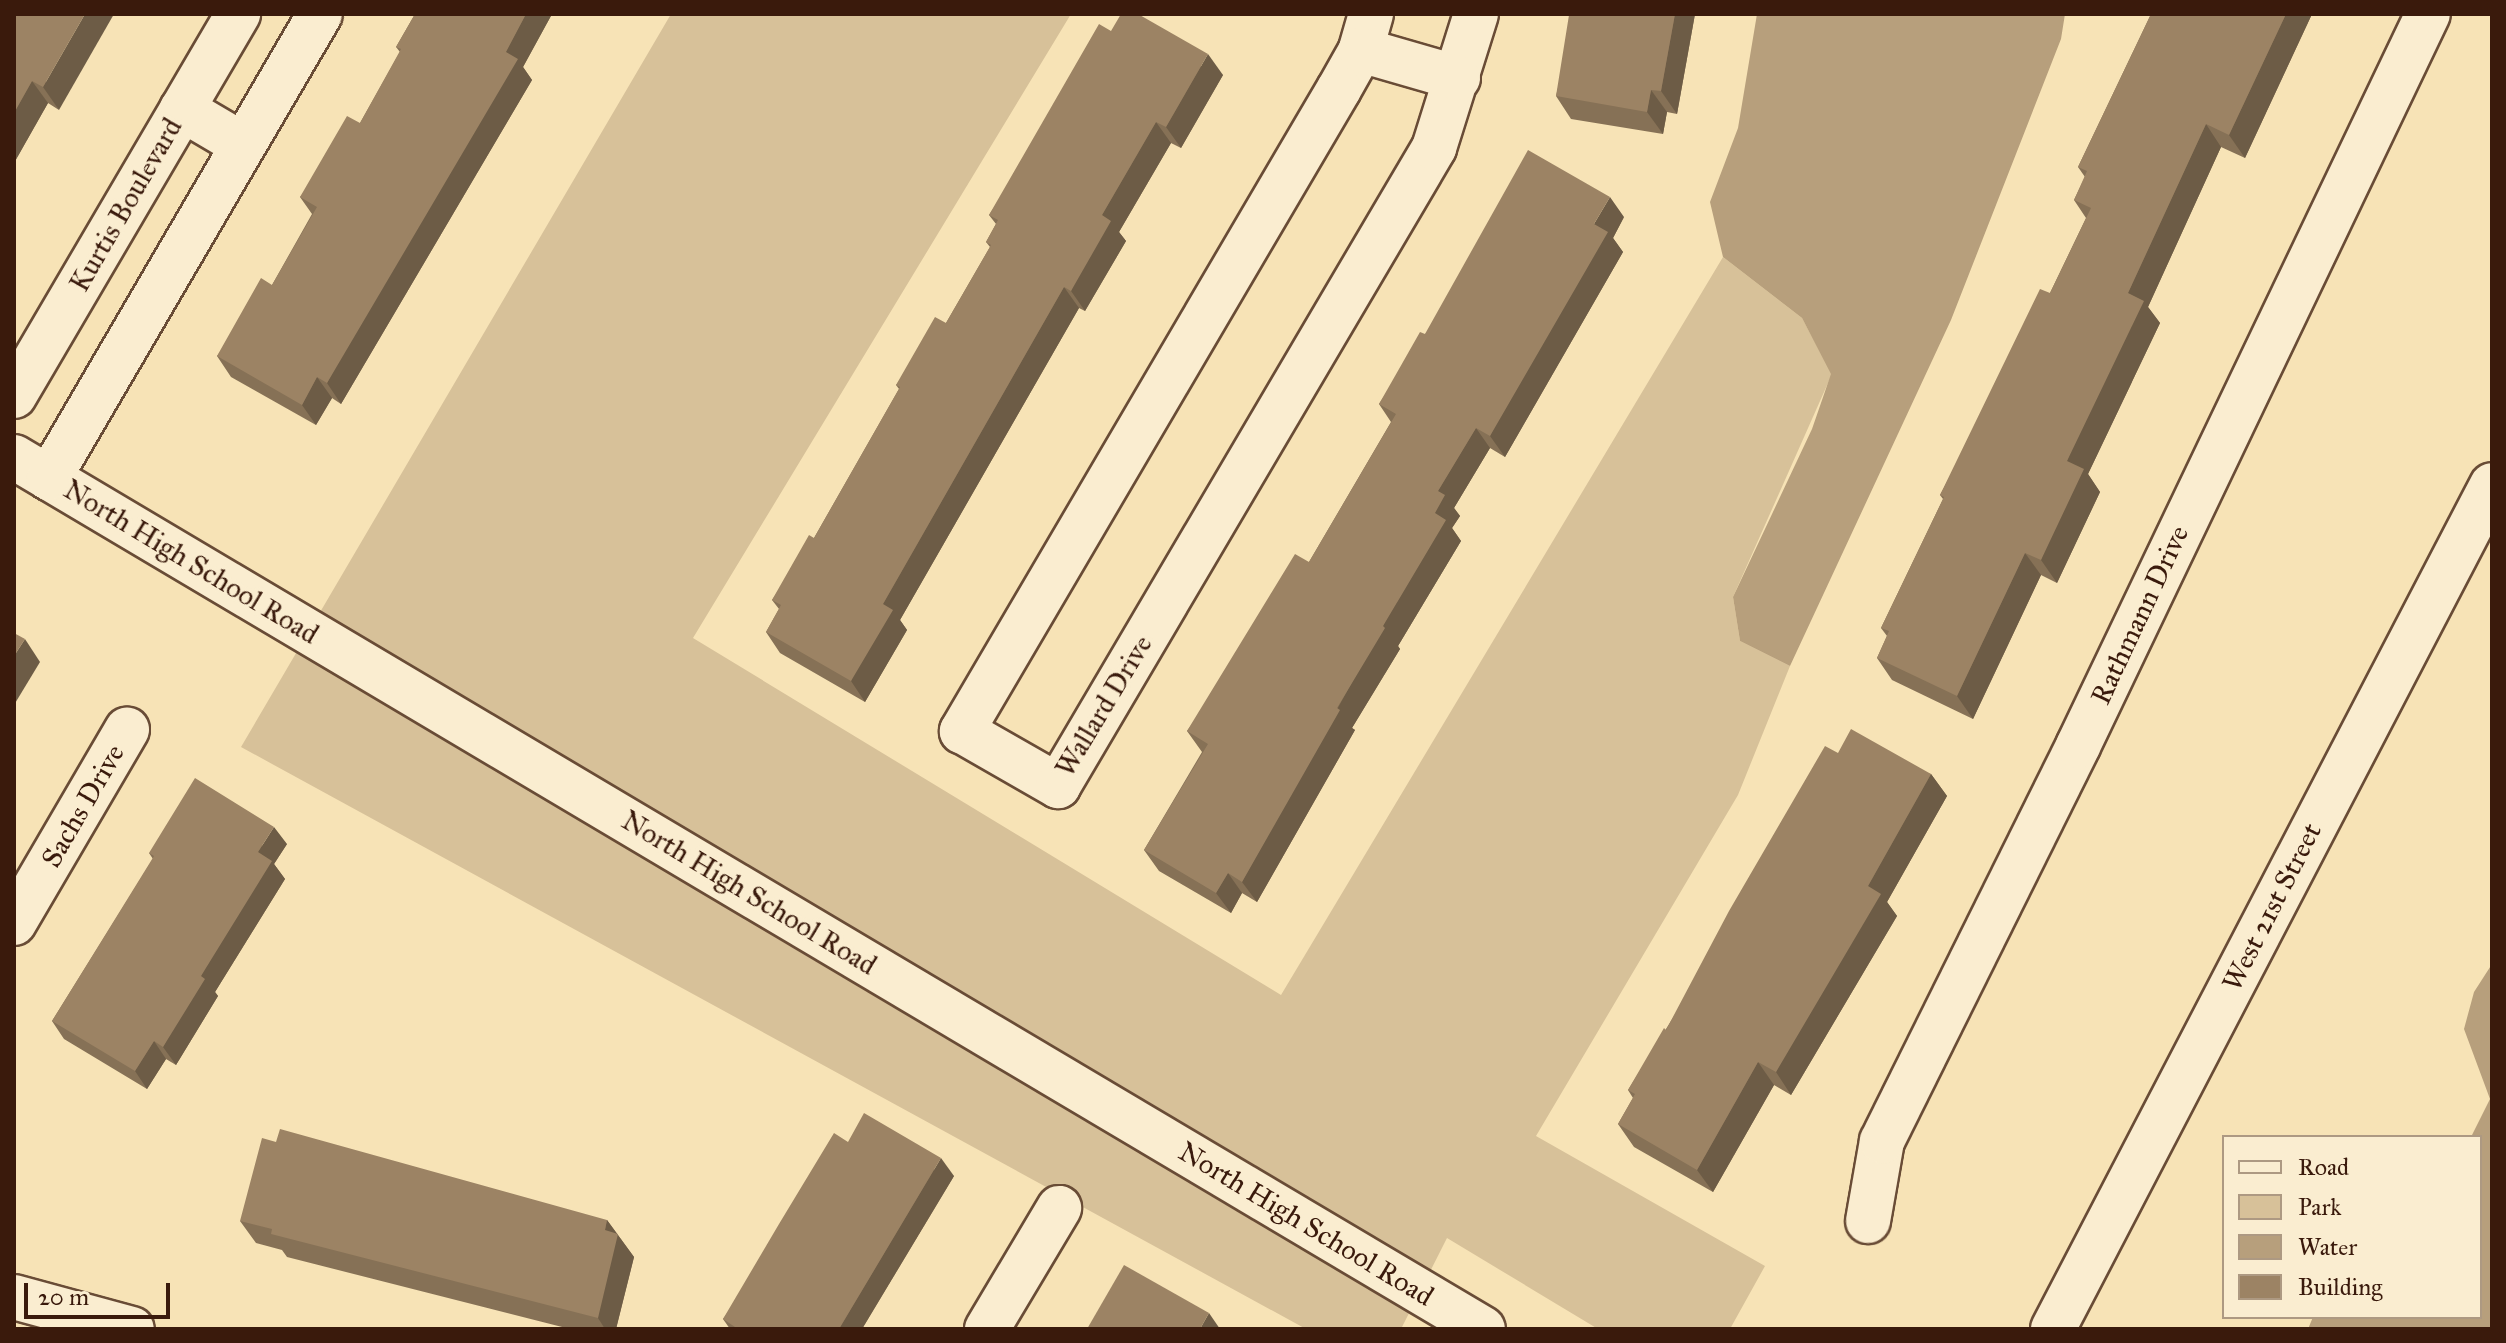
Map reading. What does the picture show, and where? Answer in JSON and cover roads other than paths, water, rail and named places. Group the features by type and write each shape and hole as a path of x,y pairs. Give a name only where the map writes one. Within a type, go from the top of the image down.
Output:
{"street":[{"name":"Kurtis Boulevard","path":"14,396 238,14"},
{"path":"32,468 243,145 320,14"},
{"name":"Wallard Drive","path":"1366,32 962,731 1058,786 1434,148 1476,14"},
{"name":"Rathmann Drive","path":"1868,1221 1882,1141 2078,746 2428,14"},
{"path":"1366,32 1458,78"},
{"path":"182,109 243,145"},
{"name":"North High School Road","path":"32,468 1483,1329"},
{"name":"West 21st Street","path":"2053,1329 2492,485"},
{"name":"Sachs Drive","path":"14,923 127,730"},
{"path":"987,1329 1059,1208"},
{"path":"14,1297 132,1329"}],"water":[{"path":"1757,14 2065,14 2061,39 1951,320 1790,666 1740,641 1733,597 1812,429 1831,374 1802,318 1723,257 1710,202 1738,128"},
{"path":"2492,964 2492,1329 2308,1329 2312,1319 2482,1319 2482,1135 2472,1135 2490,1099 2464,1029 2474,992"}]}
